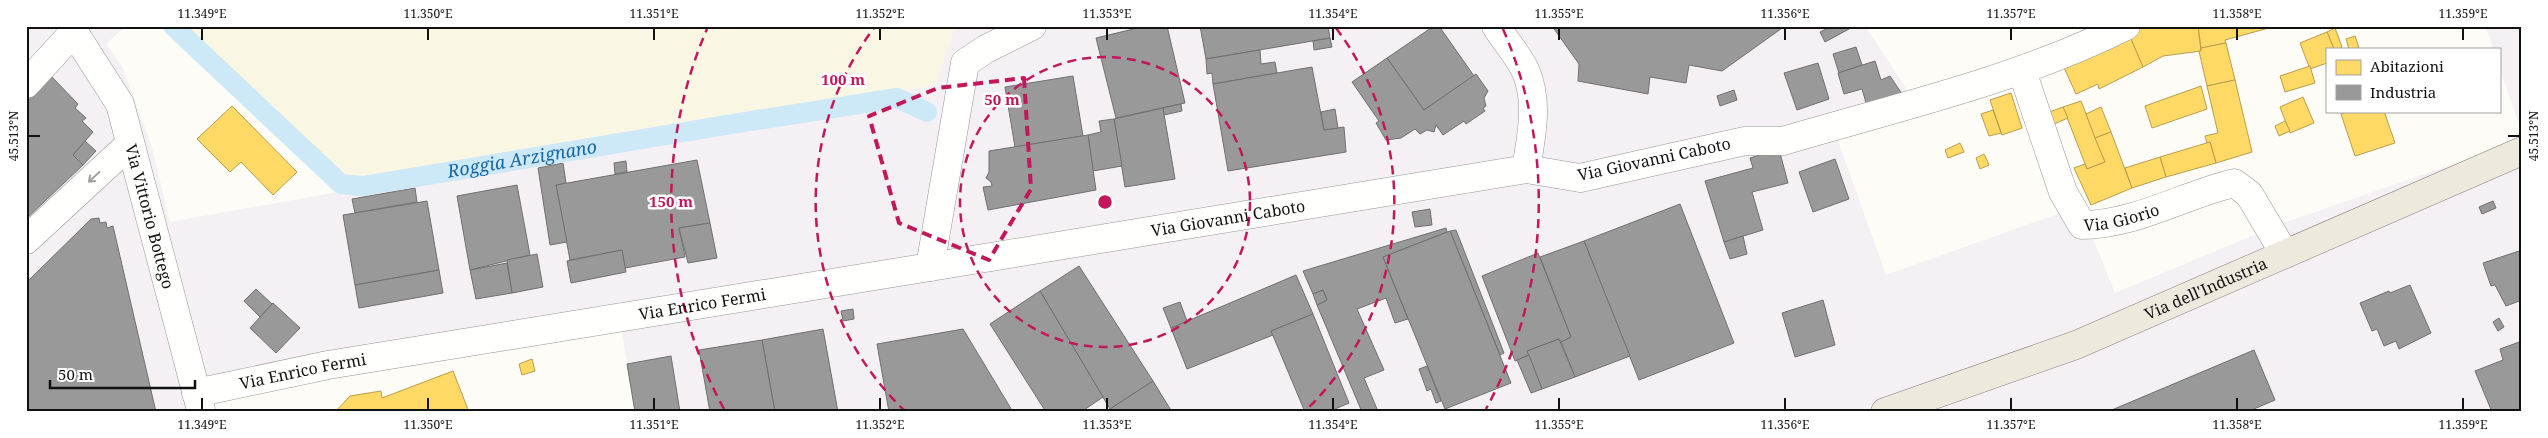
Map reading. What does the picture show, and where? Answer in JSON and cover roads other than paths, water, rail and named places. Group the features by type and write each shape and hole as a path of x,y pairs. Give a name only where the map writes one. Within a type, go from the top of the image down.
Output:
{"main road":[{"name":"Via dell'Industria","path":"1885,412 2076,344 2522,151"}],"street":[{"path":"930,267 964,63 986,49 1032,26"},
{"path":"1496,26 1526,72 1532,93 1533,126 1526,169"},
{"path":"2022,71 2077,50 2126,26"},
{"name":"Via Vittorio Bottego","path":"26,84 73,29 120,104 199,403"},
{"name":"Via Giovanni Caboto","path":"930,267 1526,169 1580,178 1745,141 1783,141 2022,71"},
{"name":"Via Giorio","path":"2022,71 2063,192 2082,225 2101,225 2211,188 2234,183 2249,194 2284,253"},
{"path":"26,240 130,144"},
{"name":"Via Enrico Fermi","path":"199,403 328,366 930,267"}],"waterway":[{"name":"Roggia Arzignano","path":"173,26 341,184 363,186 897,98 927,112"}]}
